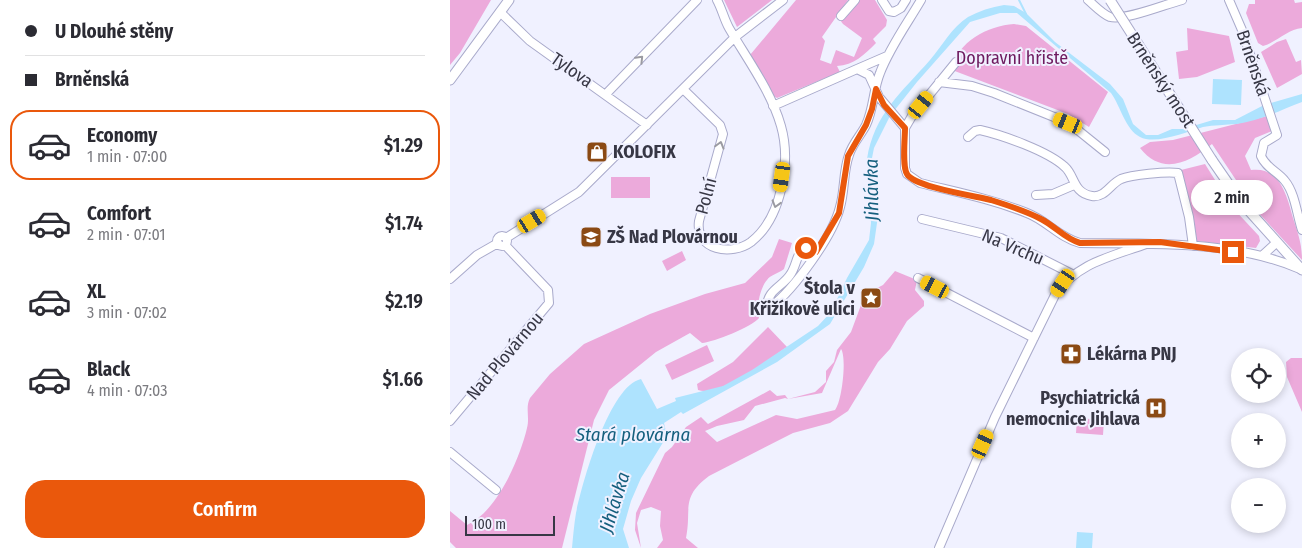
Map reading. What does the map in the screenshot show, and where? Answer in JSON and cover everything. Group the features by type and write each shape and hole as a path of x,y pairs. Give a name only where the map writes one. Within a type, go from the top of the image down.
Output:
{"main road":[{"name":"Brněnský most","path":"1110,0 1240,202 1276,244"},
{"path":"450,80 504,4"},
{"path":"1276,244 1301,270"}],"street":[{"path":"606,94 697,0"},
{"name":"Polní","path":"683,89 720,125 723,134 698,226 702,239 723,250 735,249 751,242 762,232 772,216 780,188 784,142 773,106 735,37 718,0"},
{"path":"450,279 477,255 503,242 579,192 735,37 783,0"},
{"path":"841,16 855,0"},
{"path":"882,0 889,11 894,12 901,8 906,0"},
{"path":"816,252 806,248 800,251 790,275 775,287 767,301 767,307 771,307 792,287 816,252 839,213 848,156 866,125 887,56 921,0"},
{"path":"1088,0 1106,15 1113,17 1138,13 1182,0"},
{"name":"Brněnská","path":"1229,0 1242,30 1277,135 1264,143 1261,156 1266,165 1286,181 1302,230"},
{"name":"Tylova","path":"504,4 530,41 647,125"},
{"path":"773,106 887,56"},
{"path":"905,128 956,62"},
{"path":"857,69 869,75 884,105 905,128 907,174 920,183 994,201 1028,213 1043,220 1073,241 1193,246 1263,256 1301,270"},
{"path":"939,82 972,86 1068,123 1105,152"},
{"path":"968,137 975,131 980,130 1038,152 1067,169 1074,185 1085,194 1093,196 1102,194 1120,179 1178,174 1189,217 1193,246"},
{"path":"1036,195 1053,194 1074,185"},
{"name":"Na Vrchu","path":"922,219 1001,238 1072,274"},
{"name":"Nad Plovárnou","path":"450,421 548,306 550,299 548,290 503,242"},
{"path":"938,548 995,417 1055,295 1072,274 1094,262 1148,243"},
{"path":"1263,256 1276,244"},
{"path":"918,278 1034,338"},
{"path":"450,452 496,490"}],"green space":[{"path":"450,0 491,0 460,53 450,65"},
{"path":"724,0 772,0 737,27"},
{"path":"796,0 848,0 822,37 825,41 820,60 831,64 836,50 854,57 862,38 840,20 858,0 875,0 887,20 886,26 873,39 876,43 863,55 849,64 837,66 840,72 777,98 772,95 750,55"},
{"path":"1255,0 1294,0 1295,3 1302,2 1302,28 1263,46 1258,43 1246,13 1249,4 1255,4"},
{"name":"Dopravní hřistě","path":"1014,24 1026,26 1108,92 1089,127 1068,114 952,70 960,51 975,37 994,28"},
{"path":"1187,28 1229,36 1235,62 1197,77 1179,79 1176,52 1188,50"},
{"path":"1286,39 1296,62 1301,60 1302,74 1277,88 1261,52"},
{"path":"1267,116 1272,131 1255,138 1245,156 1251,170 1261,170 1269,173 1281,184 1298,234 1302,260 1256,210 1212,144 1194,157 1176,164 1157,162 1148,157 1140,148 1150,142 1173,140"},
{"path":"1205,164 1232,207 1259,236 1260,241 1256,248 1197,241 1193,215 1181,170"},
{"path":"611,177 650,177 650,198 611,198"},
{"path":"779,239 792,243 784,269 768,278 762,288 758,303 759,318 755,322 732,334 702,343 690,333 656,352 609,390 594,420 562,548 456,548 450,542 450,511 467,525 488,509 506,483 524,440 528,424 530,398 550,374 584,344 650,314 705,294 745,283 772,257"},
{"path":"682,251 686,260 667,271 662,261"},
{"path":"895,271 917,280 915,290 924,301 924,306 907,321 890,349 878,362 848,411 830,423 793,433 709,476 700,484 694,491 689,504 686,538 698,548 657,548 663,540 660,526 661,511 651,507 641,510 637,523 641,548 635,530 636,513 665,453 672,447 686,427 701,417 708,424 770,390 777,396 785,395 788,399 815,392 826,382 826,371 834,362 837,350 851,332 861,305 869,292 883,285","holes":["841,349 844,361 843,380 840,398 835,410 797,419 776,415 717,442 705,431 717,426 744,420 755,406 785,398 822,393"]},
{"path":"768,327 787,347 731,383 707,391 698,390 697,384 733,362"},
{"path":"707,345 714,361 672,380 665,365"},
{"path":"1291,358 1302,358 1302,412 1287,377 1286,362"},
{"path":"1077,418 1104,420 1103,435 1076,433"}],"water":[{"path":"1004,5 1014,6 1026,13 1055,42 1110,84 1123,99 1133,124 1146,135 1158,135 1172,129 1183,129 1213,120 1235,120 1264,105 1302,94 1302,102 1245,123 1215,125 1162,139 1147,139 1140,137 1131,129 1111,93 1017,13 1000,13 970,22 890,116 874,148 872,158 878,216 874,244 864,267 830,324 777,362 683,414 681,412 664,423 667,436 641,478 631,501 623,529 629,548 572,548 576,513 584,481 599,438 618,399 629,386 641,379 657,409 676,401 675,398 723,386 752,370 818,326 831,312 847,278 869,240 871,223 867,159 876,129 883,116 962,21 976,13"},
{"path":"1213,79 1242,80 1241,105 1212,104"},
{"path":"1077,532 1093,533 1092,548 1076,548"}],"waterway":[{"path":"1019,0 1026,14"}],"place":[{"name":"KOLOFIX","path":"597,152"},
{"name":"ZŠ Nad Plovárnou","path":"591,237"},
{"name":"Štola v Křižíkově ulici","path":"871,298"},
{"name":"Lékárna PNJ","path":"1071,354"},
{"name":"Psychiatrická nemocnice Jihlava","path":"1156,408"}],"route":[{"path":"806,248 816,252 832,228 839,213 848,156 866,125 876,89 884,105 905,128 905,168 910,178 920,183 994,201 1028,213 1043,220 1067,238 1080,243 1160,242 1233,252"}],"water label":[{"name":"Jihlávka","path":"871,190"},
{"name":"Stará plovárna","path":"633,434"},
{"name":"Jihlávka","path":"614,502"}]}
